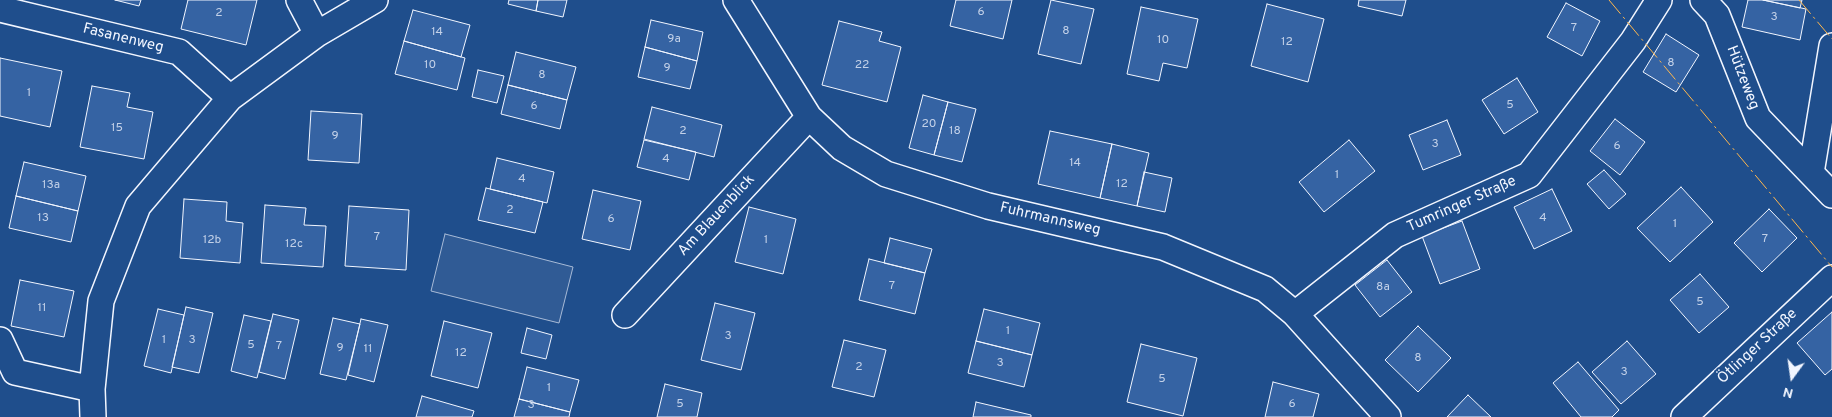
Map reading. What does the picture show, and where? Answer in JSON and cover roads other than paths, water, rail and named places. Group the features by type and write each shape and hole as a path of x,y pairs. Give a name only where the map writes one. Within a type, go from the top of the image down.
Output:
{"street":[{"path":"299,0 317,34"},
{"path":"93,417 92,389 101,301 138,206 230,98 317,34 375,0"},
{"name":"Fuhrmannsweg","path":"736,0 809,117 842,148 886,174 988,206 1163,247 1265,288 1295,314 1388,417"},
{"name":"Tumringer Straße","path":"1295,314 1396,235 1529,175 1633,41 1659,0"},
{"name":"Hützeweg","path":"1702,0 1718,15 1758,118 1832,195"},
{"name":"Fasanenweg","path":"0,9 179,52 230,98"},
{"path":"1811,173 1832,46"},
{"name":"Am Blauenblick","path":"624,315 809,117"},
{"name":"Ötlinger Straße","path":"1684,417 1832,278"},
{"path":"0,340 15,372 92,389"}]}
